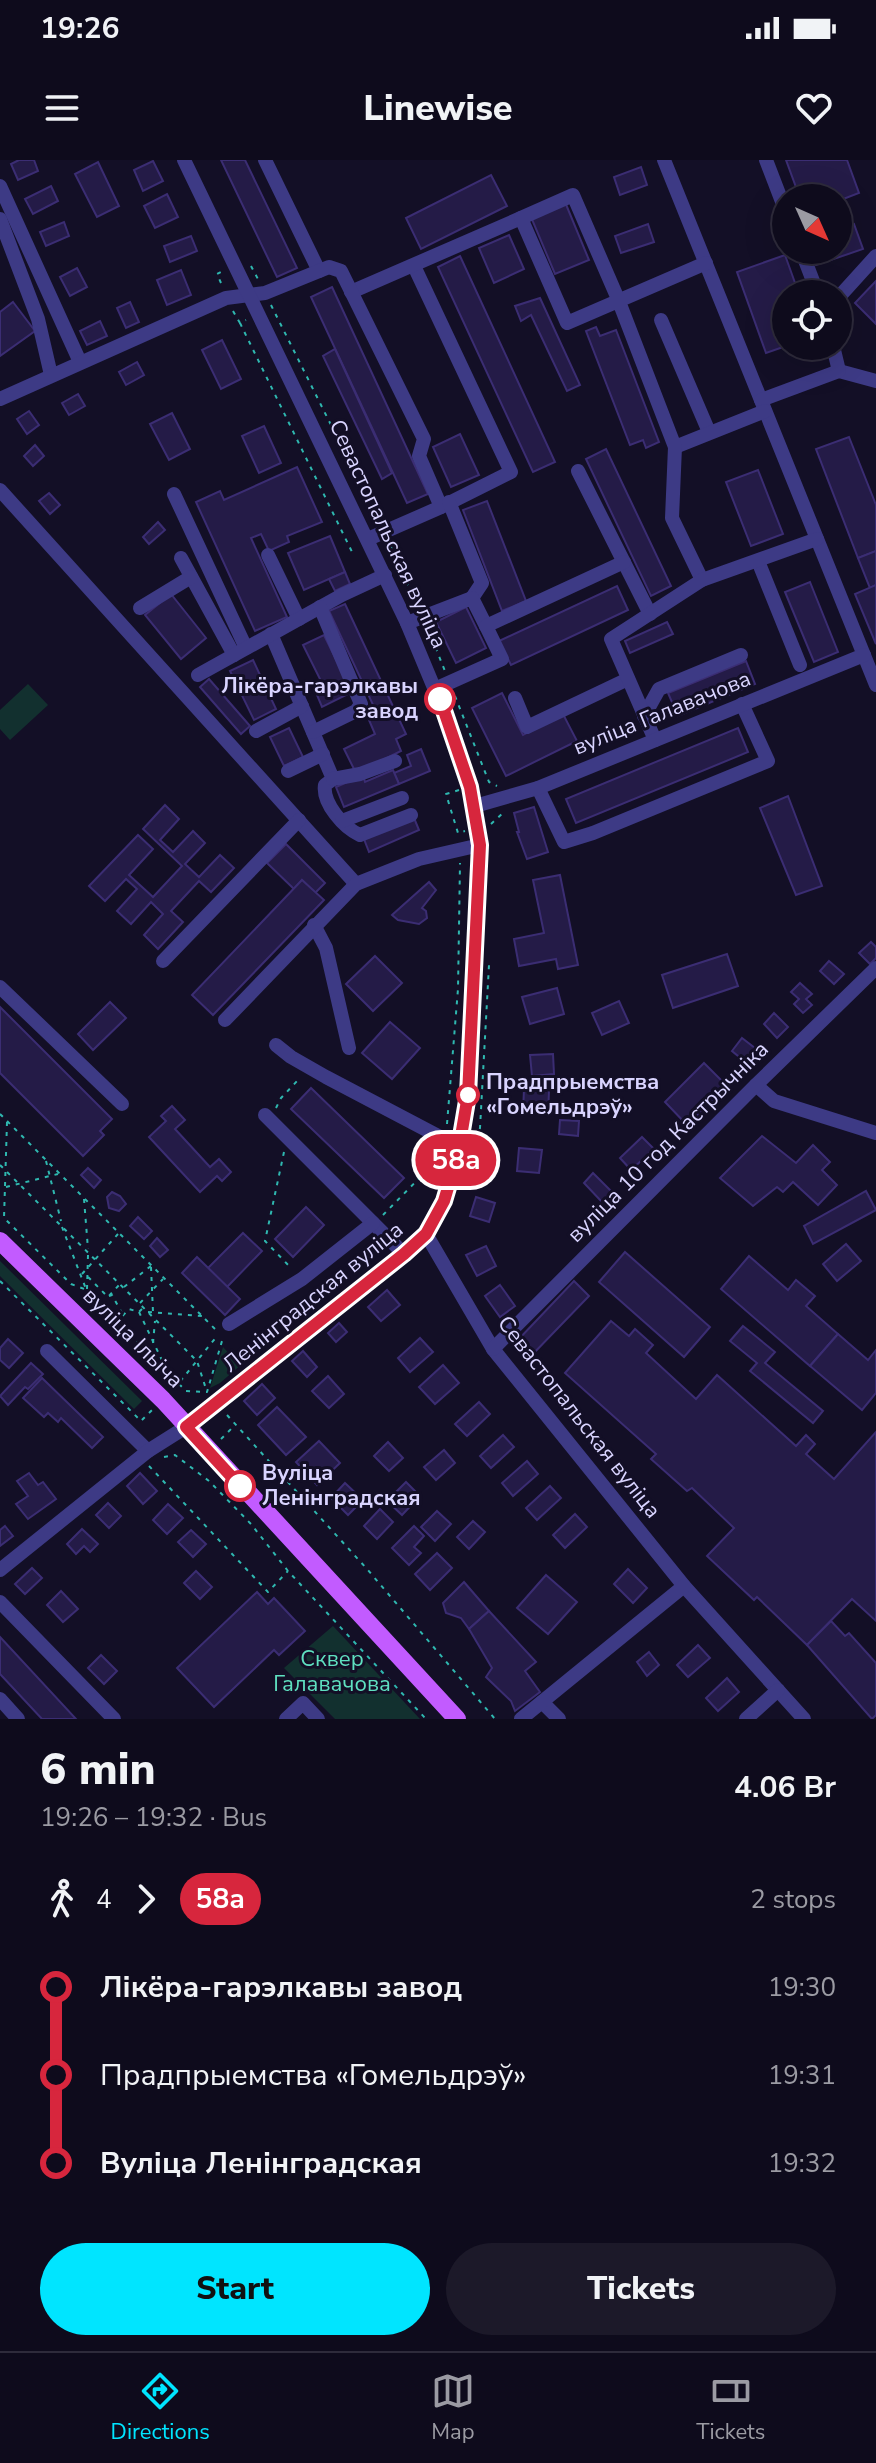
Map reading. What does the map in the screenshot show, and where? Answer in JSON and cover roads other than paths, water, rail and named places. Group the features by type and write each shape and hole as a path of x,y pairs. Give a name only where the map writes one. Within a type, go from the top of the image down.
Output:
{"main road":[{"name":"вуліца Ільіча","path":"0,1241 163,1400 457,1719"}],"street":[{"name":"Севастопальская вуліца","path":"184,160 407,623 455,738 475,806 480,845 468,1095 453,1143 444,1201 426,1234 493,1349 684,1586 804,1719"},
{"path":"265,160 319,271"},
{"path":"664,160 876,685"},
{"path":"766,160 775,184"},
{"path":"0,186 80,362"},
{"path":"351,292 573,195 618,299 675,447 672,518 702,580"},
{"path":"521,218 567,323 706,263"},
{"path":"0,219 38,319 51,375"},
{"path":"852,283 876,256"},
{"path":"368,539 511,472 414,266"},
{"path":"0,399 226,298 265,293 329,267 341,271 424,439 419,456 482,583 472,598 407,623"},
{"path":"661,320 709,432"},
{"path":"836,360 839,371"},
{"path":"675,447 839,371 876,381"},
{"path":"578,471 650,614"},
{"path":"0,490 356,884"},
{"path":"174,494 240,651"},
{"path":"655,740 611,639 702,580 817,539"},
{"path":"268,555 299,619"},
{"path":"181,558 240,651"},
{"path":"758,561 800,665"},
{"path":"486,626 624,562"},
{"path":"198,675 320,607 385,575"},
{"path":"140,608 191,577"},
{"path":"435,689 502,659 472,598"},
{"path":"313,732 356,711 361,704 320,607"},
{"path":"271,634 333,779"},
{"path":"644,716 659,689 741,655"},
{"name":"вуліца Галавачова","path":"475,806 538,788 864,655"},
{"path":"515,698 527,727 628,679"},
{"path":"538,788 564,842 768,761 742,704"},
{"path":"256,731 302,706"},
{"path":"288,771 323,754"},
{"path":"395,761 360,774 333,779 325,785 324,792 342,821 360,835 411,815"},
{"path":"342,821 402,798"},
{"path":"163,961 299,820"},
{"path":"225,1020 356,884 419,859 480,845"},
{"path":"314,925 326,948 349,1048"},
{"name":"вуліца 10 год Кастрычніка","path":"493,1349 876,968"},
{"path":"0,987 122,1104"},
{"path":"276,1045 309,1067 453,1143"},
{"path":"756,1085 774,1101 876,1133"},
{"path":"269,1120 404,1254"},
{"path":"225,1328 302,1279 373,1223"},
{"name":"Ленінградская вуліца","path":"0,1570 151,1457 426,1234"},
{"path":"47,1351 151,1457"},
{"path":"521,1719 684,1586"},
{"path":"0,1602 114,1719"},
{"path":"746,1719 778,1690"},
{"path":"0,1699 18,1719"},
{"path":"542,1702 559,1719"},
{"path":"286,1719 303,1703 318,1719"}],"place":[{"name":"Лікёра-гарэлкавы завод","path":"440,699"},
{"name":"Прадпрыемства «Гомельдрэў»","path":"468,1095"},
{"name":"Вуліца Ленінградская","path":"240,1486"}],"park label":[{"name":"Сквер Галавачова","path":"332,1672"}]}
